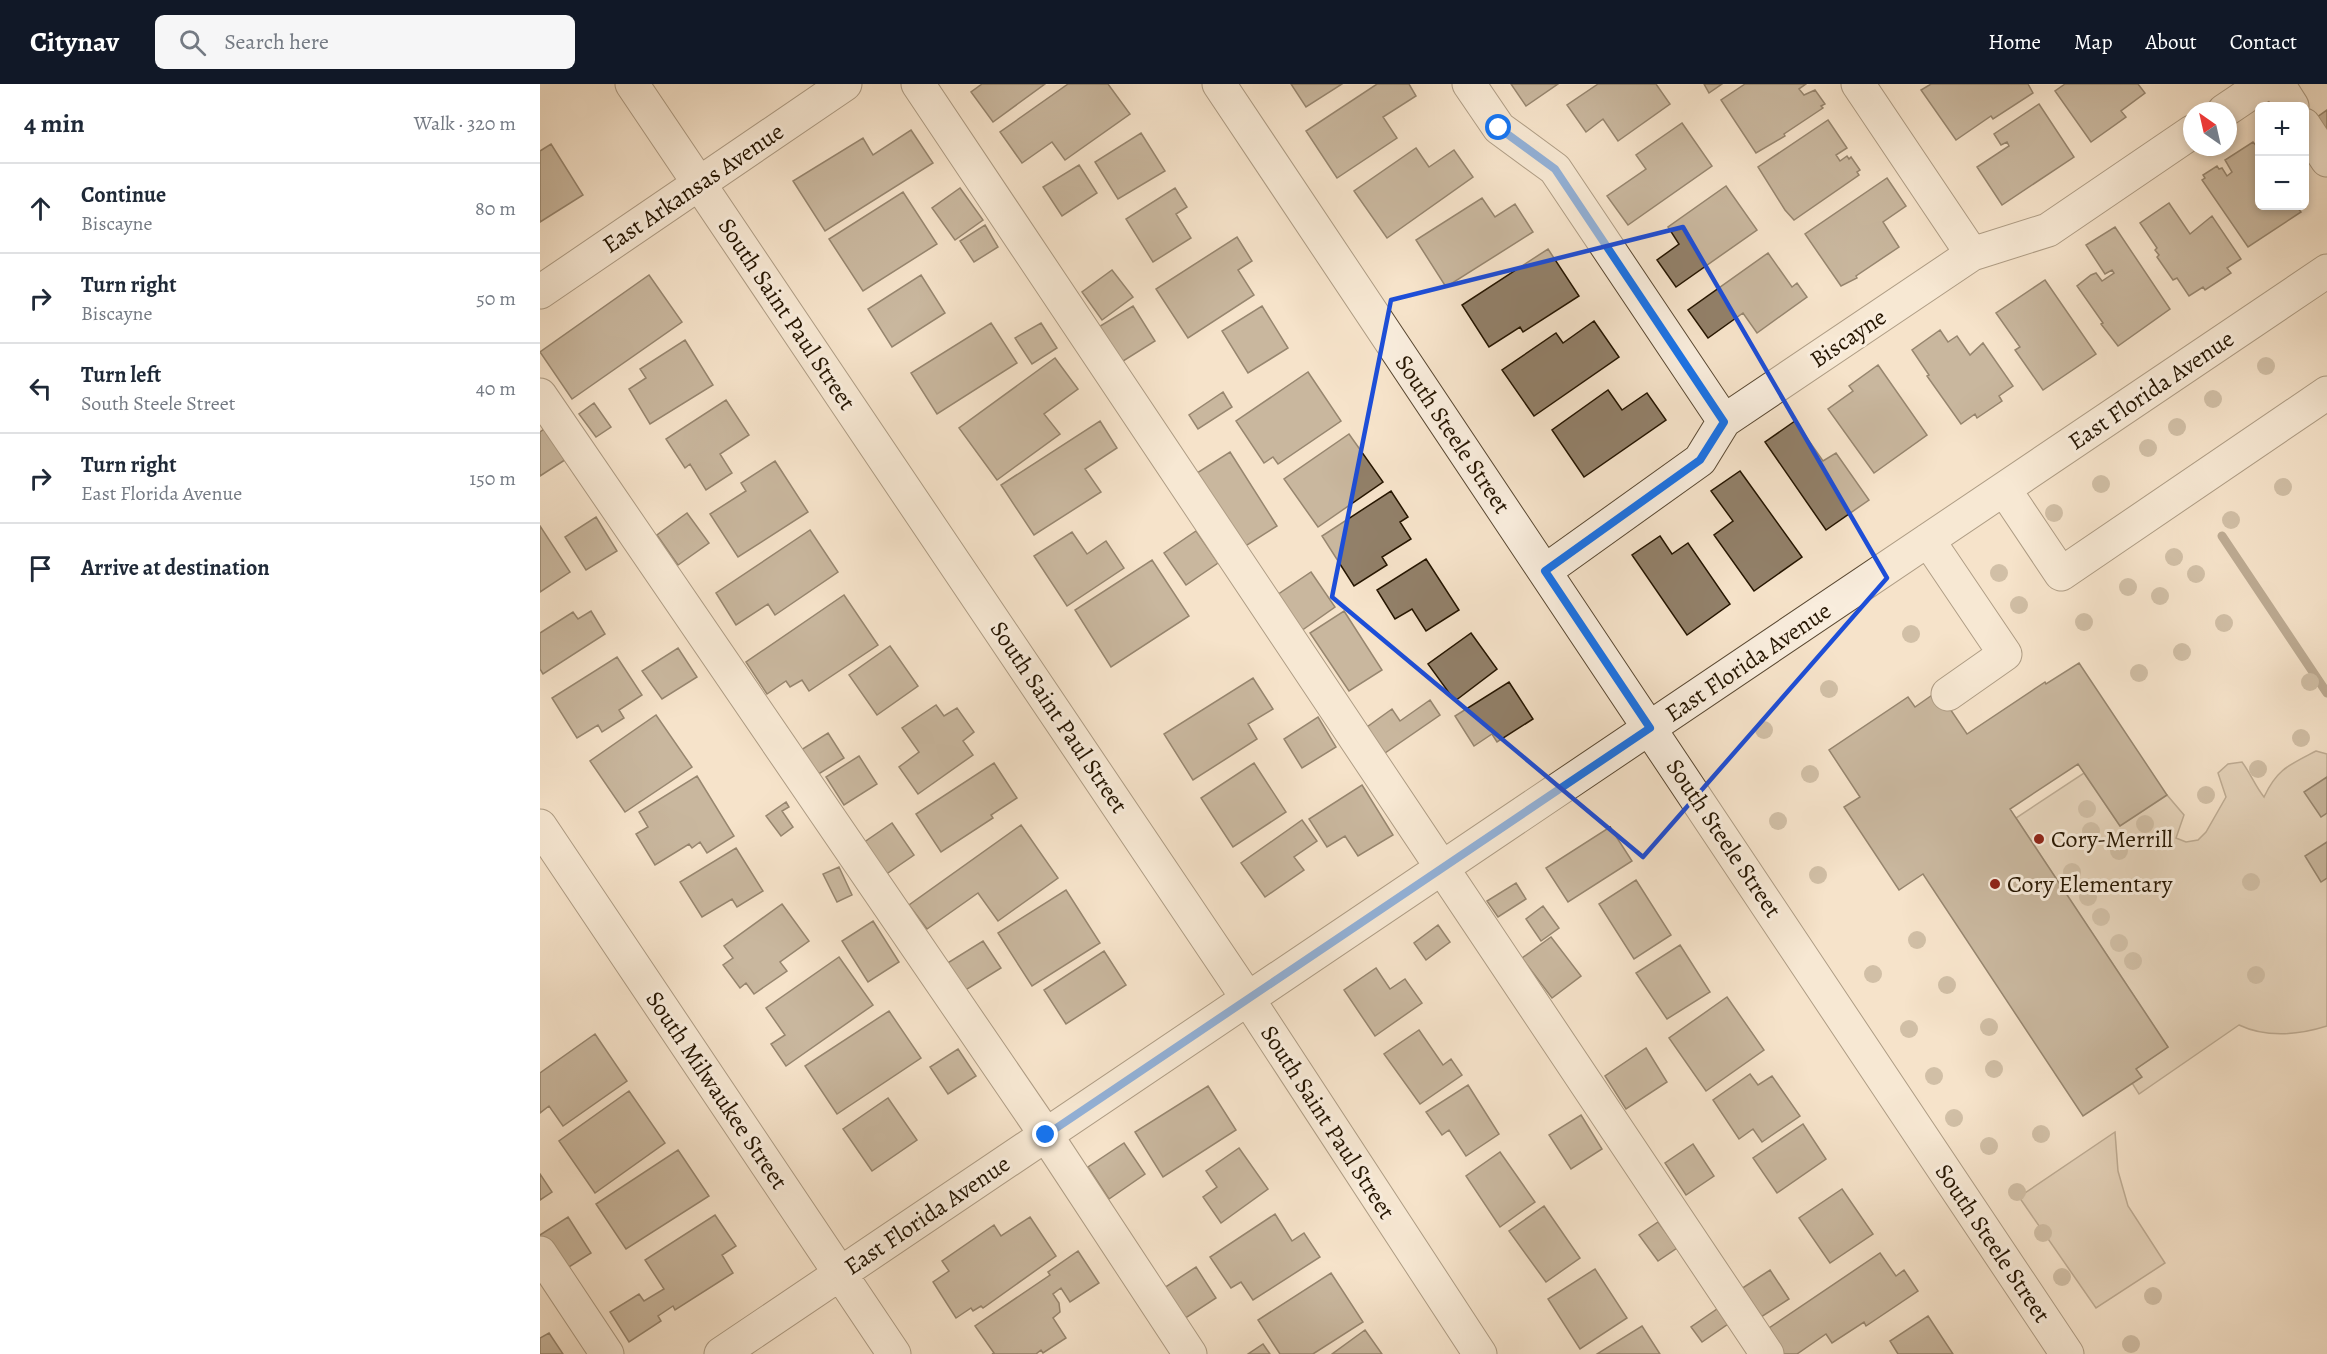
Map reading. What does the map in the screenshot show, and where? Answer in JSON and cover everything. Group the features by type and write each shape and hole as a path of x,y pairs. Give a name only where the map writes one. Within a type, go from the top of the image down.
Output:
{"street":[{"name":"South Saint Paul Street","path":"632,84 1248,999 1480,1354"},
{"name":"East Arkansas Avenue","path":"540,292 845,84"},
{"path":"918,84 1767,1354"},
{"name":"South Steele Street","path":"1219,84 2067,1354"},
{"path":"1469,84 1499,128 1555,169 1724,422"},
{"path":"1858,84 1972,254"},
{"path":"2278,84 2289,102"},
{"path":"2309,133 2327,160"},
{"name":"Biscayne","path":"1545,571 1700,460 1724,422 1972,254 2048,230 2183,138"},
{"name":"East Florida Avenue","path":"721,1354 2327,271"},
{"path":"2004,489 2061,574 2327,393"},
{"path":"540,395 1046,1135 1190,1354"},
{"path":"1928,540 2005,654 1948,694"},
{"name":"South Milwaukee Street","path":"540,826 894,1354"},
{"path":"540,1253 607,1354"}],"highlighted area":[{"path":"1683,227 1887,578 1643,857 1332,597 1391,300"}],"shaded area":[{"path":"2316,751 2327,754 2327,1026 2283,1034 2260,1032 2239,1025 2139,1094 2132,1083 2141,1077 2136,1069 2168,1047 2016,818 2084,773 2120,826 2167,795 2184,815 2176,838 2186,842 2198,840 2206,832 2226,797 2218,773 2228,764 2242,762 2264,797 2279,774 2298,760"},
{"path":"2115,1132 2118,1171 2128,1206 2165,1263 2096,1308 2019,1197"}],"building":[{"path":"982,84 1045,84 993,122 971,92"},
{"path":"1068,84 1108,84 1130,114 1065,160 1052,142 1022,163 1000,132"},
{"path":"1291,84 1342,84 1306,107"},
{"path":"1377,84 1409,84 1416,96 1383,117 1397,138 1337,178 1306,131"},
{"path":"1511,84 1558,84 1526,106"},
{"path":"1598,84 1656,84 1670,104 1618,141 1603,119 1586,132 1567,105"},
{"path":"1704,84 1722,84 1709,93"},
{"path":"1745,84 1806,84 1799,89 1804,95 1815,90 1825,104 1821,106 1823,108 1784,134 1785,136 1756,153 1721,100"},
{"path":"1931,84 2028,84 2033,93 1993,119 1991,116 1956,140 1921,90"},
{"path":"2065,84 2138,84 2145,93 2121,111 2126,117 2091,142 2055,91"},
{"path":"2039,104 2074,157 2002,205 1977,167 2009,146 2007,142 2001,145 1994,134"},
{"path":"2327,110 2327,139 2310,122"},
{"path":"1828,120 1847,148 1836,155 1840,161 1847,156 1849,159 1851,157 1860,170 1857,172 1859,175 1794,220 1785,210 1758,167"},
{"path":"1682,123 1712,166 1628,225 1607,196 1646,169 1636,155"},
{"path":"911,130 933,163 825,231 793,181 863,138 873,155"},
{"path":"1141,133 1165,171 1118,199 1095,162"},
{"path":"2253,142 2255,144 2255,210 2299,210 2301,212 2248,247 2202,180 2205,178 2203,175 2217,166 2219,169 2222,168 2227,176 2232,172 2225,160 2231,156 2237,156 2237,152"},
{"path":"551,144 583,195 540,222 540,151"},
{"path":"1416,148 1429,167 1454,150 1473,177 1387,238 1354,191"},
{"path":"1079,165 1097,193 1062,216 1043,187"},
{"path":"1887,178 1906,206 1883,222 1899,247 1856,276 1857,278 1841,286 1805,234"},
{"path":"1726,186 1757,230 1676,287 1657,260 1679,244 1668,227"},
{"path":"960,188 983,220 955,240 932,208"},
{"path":"1175,188 1187,207 1176,214 1191,238 1153,262 1126,219"},
{"path":"903,192 937,244 863,291 829,239"},
{"path":"1482,198 1495,217 1515,204 1533,232 1446,287 1416,240"},
{"path":"2169,203 2190,234 2212,216 2241,259 2227,268 2231,273 2205,290 2203,287 2189,296 2177,278 2173,280 2157,257 2159,255 2155,250 2157,248 2140,223"},
{"path":"985,225 998,247 974,262 960,241"},
{"path":"2115,227 2170,309 2118,346 2077,286 2096,273 2102,281 2114,273 2112,270 2105,274 2086,245"},
{"path":"1237,237 1252,261 1238,270 1254,295 1188,338 1156,289"},
{"path":"1548,249 1579,296 1523,332 1520,327 1489,347 1462,305"},
{"path":"1768,253 1792,287 1797,283 1807,297 1757,333 1743,313 1708,338 1688,310"},
{"path":"1112,270 1133,297 1102,320 1082,292"},
{"path":"649,275 682,322 572,399 540,352"},
{"path":"921,275 945,313 892,347 868,309"},
{"path":"2045,280 2096,354 2043,390 2015,350 2020,347 1996,313"},
{"path":"1133,306 1155,341 1120,363 1097,328"},
{"path":"1262,306 1288,348 1248,373 1222,331"},
{"path":"1594,321 1619,357 1534,416 1502,370 1556,333 1563,343"},
{"path":"991,323 1017,363 937,414 911,373"},
{"path":"1041,323 1057,348 1032,364 1015,338"},
{"path":"1940,330 1948,342 1957,336 1970,355 1983,343 2013,386 1999,396 2002,401 1977,418 1975,414 1961,424 1927,376 1929,375 1912,350"},
{"path":"685,340 713,385 650,424 629,389 646,378 640,369"},
{"path":"1055,358 1078,389 1044,414 1060,434 997,480 959,428"},
{"path":"1878,365 1927,435 1874,473 1828,409 1853,391 1849,386"},
{"path":"1308,372 1341,421 1278,464 1273,457 1264,463 1236,421"},
{"path":"1608,390 1622,410 1647,393 1666,420 1584,477 1552,430"},
{"path":"1223,392 1232,407 1198,429 1189,415"},
{"path":"726,400 749,435 720,454 732,473 706,490 690,464 685,468 666,439"},
{"path":"594,403 611,427 596,437 579,414"},
{"path":"1100,421 1117,448 1085,469 1101,492 1034,535 1001,485"},
{"path":"1795,421 1823,461 1836,453 1869,500 1826,530 1765,442"},
{"path":"550,425 571,456 540,476 540,432"},
{"path":"1349,434 1383,482 1318,527 1284,479"},
{"path":"1230,452 1277,526 1244,547 1197,473"},
{"path":"775,461 808,512 738,557 710,514 746,491 741,483"},
{"path":"1740,471 1802,557 1754,591 1714,535 1733,521 1711,491"},
{"path":"1391,491 1408,517 1400,522 1411,539 1382,557 1387,565 1354,586 1322,536"},
{"path":"687,513 709,543 678,565 657,535"},
{"path":"596,517 617,551 586,570 565,537"},
{"path":"540,526 570,572 540,592"},
{"path":"810,530 838,572 775,615 768,604 736,625 716,593"},
{"path":"1196,531 1218,563 1186,585 1164,553"},
{"path":"1072,532 1087,554 1106,541 1124,568 1067,606 1034,556"},
{"path":"1660,536 1672,554 1688,543 1730,604 1687,635 1632,555"},
{"path":"1426,559 1459,610 1426,631 1412,609 1395,619 1377,590"},
{"path":"1152,560 1189,616 1111,667 1075,610"},
{"path":"1311,572 1335,607 1301,631 1277,595"},
{"path":"844,595 878,645 809,691 802,680 790,687 786,681 767,694 746,662"},
{"path":"591,611 605,634 543,674 540,669 540,633 573,612 578,619"},
{"path":"1344,611 1382,670 1349,691 1310,633"},
{"path":"1471,633 1497,669 1455,701 1428,664"},
{"path":"890,646 918,686 877,715 849,675"},
{"path":"678,648 697,677 662,699 642,671"},
{"path":"617,657 642,695 619,710 624,718 602,732 598,725 577,738 552,698"},
{"name":"Cory Elementary","path":"2079,663 2167,795 2120,826 2078,764 2010,809 2168,1047 2136,1069 2142,1077 2083,1116 1923,874 1899,890 1844,807 1860,797 1829,750 1908,697 1915,707 1938,691 1967,734 2045,682 2046,684"},
{"path":"1253,678 1273,709 1248,724 1257,739 1193,780 1164,734"},
{"path":"1509,682 1533,719 1497,742 1492,734 1474,746 1455,716"},
{"path":"1430,700 1440,715 1385,753 1367,727 1392,709 1400,721"},
{"path":"936,705 944,716 957,708 974,732 963,741 973,755 918,794 899,767 919,752 902,728"},
{"path":"656,715 692,767 625,812 590,761"},
{"path":"1318,717 1336,747 1302,768 1284,739"},
{"path":"828,733 844,758 817,775 801,750"},
{"path":"859,756 877,784 844,805 826,777"},
{"path":"994,763 1017,798 991,815 993,818 941,852 916,814"},
{"path":"1254,763 1286,812 1233,847 1201,798"},
{"path":"697,776 734,836 707,853 700,842 692,848 689,844 655,865 636,834 648,827 639,812"},
{"path":"2327,777 2327,813 2321,817 2304,792"},
{"path":"1362,785 1393,835 1358,856 1345,836 1327,847 1309,819"},
{"path":"786,802 789,807 782,811 793,827 781,836 766,816"},
{"path":"1302,820 1317,841 1294,857 1304,870 1265,897 1241,863"},
{"path":"892,823 914,855 885,875 863,843"},
{"path":"1021,825 1058,878 998,921 978,893 927,929 909,905"},
{"path":"1610,827 1632,861 1568,902 1546,868"},
{"path":"2327,842 2327,878 2321,882 2305,856"},
{"path":"736,848 763,891 737,907 732,899 702,917 680,882"},
{"path":"839,867 852,895 837,902 823,874"},
{"path":"1636,880 1671,935 1634,959 1599,904"},
{"path":"1516,883 1526,899 1498,917 1487,901"},
{"path":"1066,890 1100,943 1032,986 998,933"},
{"path":"782,904 809,941 780,962 787,971 754,994 746,983 740,988 723,965 733,958 724,946"},
{"path":"1543,906 1559,928 1541,941 1526,919"},
{"path":"873,921 899,962 868,982 842,941"},
{"path":"1438,925 1450,942 1426,960 1414,943"},
{"path":"1551,937 1581,976 1552,998 1522,958"},
{"path":"983,941 1001,968 964,991 946,964"},
{"path":"1680,945 1710,992 1667,1019 1636,973"},
{"path":"1104,951 1126,985 1066,1024 1044,990"},
{"path":"839,957 873,1005 786,1066 771,1044 785,1035 766,1008"},
{"path":"1376,968 1390,989 1405,979 1422,1003 1375,1036 1344,990"},
{"path":"1727,997 1764,1050 1706,1091 1669,1038"},
{"path":"889,1011 921,1058 837,1114 805,1066"},
{"path":"1419,1030 1443,1065 1451,1059 1462,1075 1420,1104 1384,1054"},
{"path":"595,1034 627,1081 563,1126 549,1106 540,1113 540,1073"},
{"path":"1646,1048 1667,1082 1626,1109 1605,1076"},
{"path":"958,1049 976,1076 948,1094 930,1067"},
{"path":"1750,1074 1758,1085 1772,1076 1800,1116 1762,1142 1753,1129 1739,1139 1713,1100"},
{"path":"1468,1085 1499,1134 1466,1156 1449,1130 1442,1135 1426,1112"},
{"path":"1208,1086 1236,1130 1163,1177 1135,1132"},
{"path":"629,1091 665,1143 595,1193 559,1141"},
{"path":"888,1098 917,1140 872,1171 843,1129"},
{"path":"1581,1115 1602,1149 1571,1169 1549,1135"},
{"path":"1803,1124 1826,1159 1777,1193 1753,1158"},
{"path":"1124,1143 1145,1174 1109,1199 1088,1167"},
{"path":"1693,1144 1714,1176 1686,1195 1665,1163"},
{"path":"1239,1148 1268,1189 1221,1223 1203,1197 1217,1187 1206,1171"},
{"path":"678,1150 709,1196 626,1249 596,1204"},
{"path":"1500,1152 1535,1202 1500,1227 1466,1176"},
{"path":"540,1174 552,1192 540,1200"},
{"path":"1842,1189 1873,1234 1830,1263 1799,1218"},
{"path":"1544,1206 1580,1258 1546,1282 1509,1231"},
{"path":"1275,1214 1292,1241 1304,1233 1320,1257 1253,1300 1241,1282 1231,1288 1210,1257"},
{"path":"715,1215 736,1246 722,1255 733,1273 675,1310 673,1306 658,1316 661,1321 629,1342 610,1312 639,1294 644,1301 664,1289 645,1260"},
{"path":"568,1217 591,1253 561,1272 540,1240 540,1235"},
{"path":"1030,1217 1056,1256 983,1308 981,1306 973,1311 971,1308 956,1318 933,1282 949,1271 942,1261 994,1225 1001,1236"},
{"path":"1658,1222 1677,1248 1658,1261 1639,1235"},
{"path":"1078,1251 1099,1283 1070,1302 1061,1288 1053,1294 1059,1303 1060,1312 1053,1318 1066,1338 1043,1353 1041,1350 1036,1354 992,1354 994,1353 975,1326 1050,1275 1048,1272"},
{"path":"1880,1253 1896,1276 1904,1270 1918,1291 1866,1326 1864,1322 1832,1343 1826,1334 1797,1354 1782,1354 1766,1330"},
{"path":"1196,1267 1216,1298 1184,1319 1164,1288"},
{"path":"1595,1269 1627,1318 1580,1349 1548,1299"},
{"path":"1770,1270 1789,1299 1761,1317 1741,1289"},
{"path":"1331,1273 1363,1322 1313,1354 1280,1354 1258,1320"},
{"path":"1717,1309 1728,1324 1702,1342 1691,1327"},
{"path":"1928,1316 1953,1354 1898,1354 1890,1341"},
{"path":"1642,1326 1660,1354 1597,1354"},
{"path":"1365,1330 1382,1354 1332,1354"},
{"path":"549,1333 563,1354 540,1354 540,1338"},
{"path":"1263,1344 1270,1354 1248,1354"}],"waterway":[{"path":"2222,536 2327,693"}],"place":[{"name":"Cory-Merrill","path":"2039,839"},
{"name":"Cory Elementary","path":"1995,884"}],"route":[{"path":"1046,1135 1650,728 1545,571 1700,460 1724,422 1555,169 1499,128"}]}
